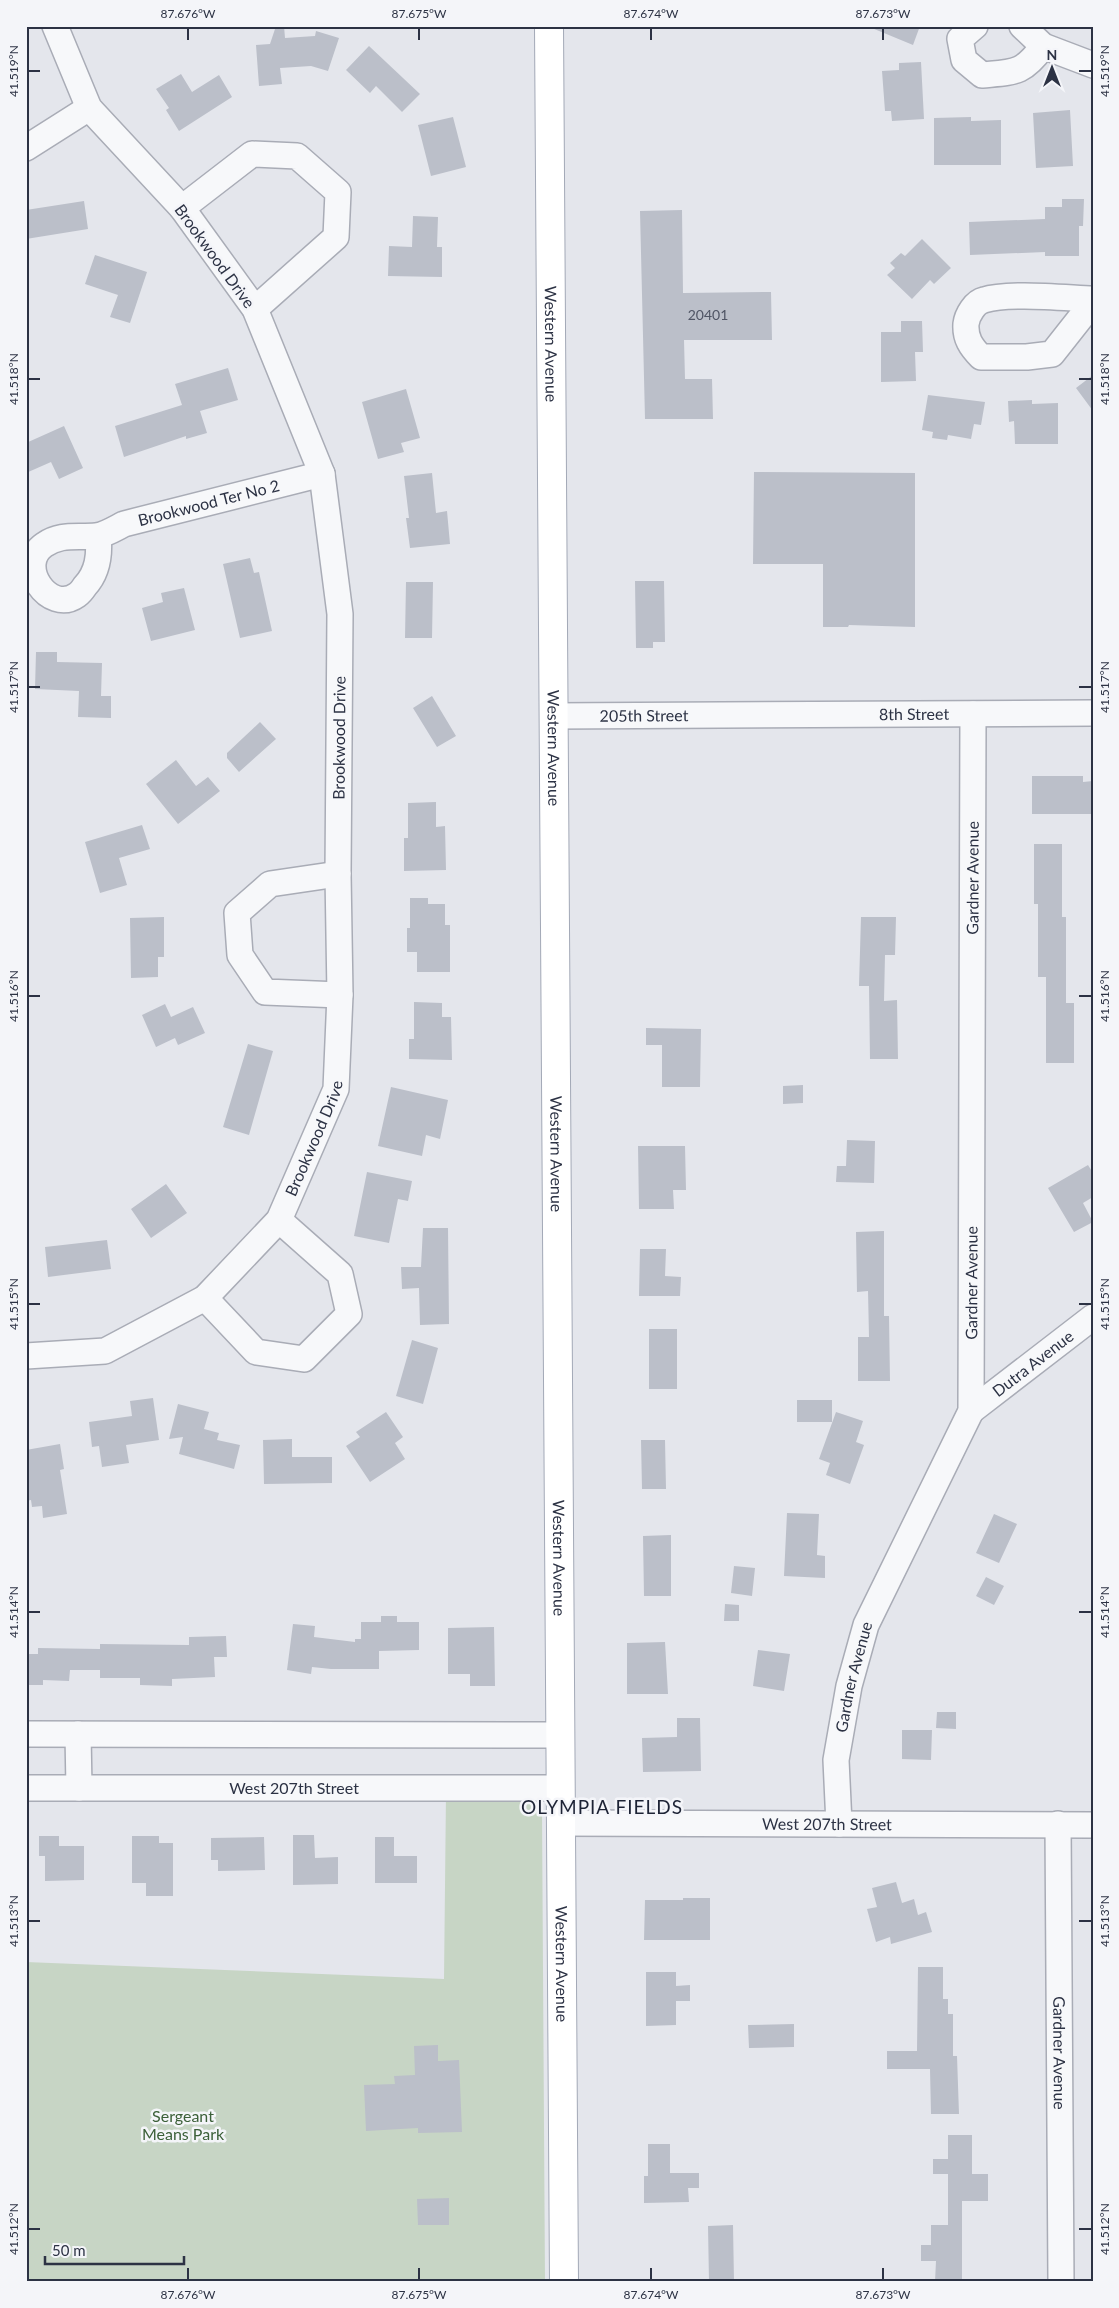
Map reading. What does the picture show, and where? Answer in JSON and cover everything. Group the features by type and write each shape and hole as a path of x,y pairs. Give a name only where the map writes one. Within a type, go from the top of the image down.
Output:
{"main road":[{"name":"Western Avenue","path":"549,26 564,2282"}],"street":[{"name":"Brookwood Drive","path":"26,1356 104,1351 205,1298 279,1220 336,1089 340,995 338,874 340,614 322,474 255,309 182,208 89,108 55,26"},
{"path":"975,26 960,39 964,60 982,75 1017,72 1033,60 1043,46"},
{"path":"1022,26 1043,46 1093,65"},
{"path":"26,148 89,108"},
{"path":"182,208 252,154 297,156 338,192 336,237 255,309"},
{"path":"1008,296 1093,300 1052,354 1027,357 981,357 969,345 966,325 968,314 982,300 1008,296"},
{"name":"Brookwood Ter No 2","path":"98,536 124,524 322,474"},
{"name":"8th Street","path":"734,715 1093,713"},
{"name":"Gardner Avenue","path":"839,1824 836,1760 849,1686 866,1625 971,1411 973,714"},
{"name":"205th Street","path":"554,716 734,715"},
{"path":"338,874 270,884 237,913 240,955 265,992 340,995"},
{"path":"205,1298 256,1352 304,1359 349,1314 340,1274 279,1220"},
{"name":"Dutra Avenue","path":"971,1411 1093,1317"},
{"path":"26,1734 561,1735"},
{"path":"78,1734 79,1788"},
{"name":"West 207th Street","path":"26,1788 561,1788"},
{"name":"West 207th Street","path":"562,1823 1093,1825"},
{"name":"Gardner Avenue","path":"1058,1824 1060,2282"}],"green space":[{"name":"Sergeant Means Park","path":"446,1793 520,1793 534,1801 542,1812 545,2282 26,2282 26,1962 444,1979"}],"building":[{"path":"276,26 284,26 285,38 315,36 316,31 339,38 328,71 311,66 280,68 282,84 259,86 256,45 270,44"},
{"path":"867,26 920,26 913,45"},
{"path":"369,46 420,94 402,112 376,86 370,93 346,70"},
{"path":"921,62 924,119 892,121 891,111 885,111 882,71 899,70 899,63"},
{"path":"181,74 192,92 219,75 232,97 179,131 166,110 169,108 156,89"},
{"path":"1070,110 1073,166 1036,168 1033,113"},
{"path":"453,117 466,167 431,176 418,125"},
{"path":"971,117 971,121 1001,120 1001,165 934,165 934,118"},
{"path":"1062,199 1084,199 1083,226 1079,226 1079,256 1045,256 1045,252 970,255 969,222 1045,219 1045,207 1062,207"},
{"path":"84,201 88,229 26,239 26,210"},
{"path":"682,210 683,293 771,292 772,340 684,340 685,379 712,379 713,419 645,419 640,211"},
{"path":"413,216 438,217 437,247 442,247 442,277 388,276 389,246 412,247"},
{"path":"922,239 951,268 934,284 930,280 912,299 887,275 895,268 890,263 901,253 905,256"},
{"path":"95,255 147,272 130,323 110,317 118,295 85,284"},
{"path":"901,321 922,321 923,352 915,352 916,381 881,382 881,332 901,332"},
{"path":"228,368 238,400 200,411 207,433 186,439 186,436 124,457 115,426 182,405 175,384"},
{"path":"1093,375 1093,411 1076,388"},
{"path":"406,389 420,438 401,443 404,452 378,459 362,402"},
{"path":"928,395 985,402 981,425 974,424 971,439 948,435 947,440 932,438 933,432 922,430"},
{"path":"1032,400 1032,404 1058,403 1058,444 1015,444 1014,421 1009,422 1008,401"},
{"path":"64,426 83,468 59,479 51,462 26,473 26,443"},
{"path":"754,472 915,473 915,627 849,625 848,627 823,627 823,564 753,564"},
{"path":"432,473 436,513 447,511 450,544 410,548 404,476"},
{"path":"250,558 254,573 259,572 272,631 240,638 223,564"},
{"path":"635,581 664,581 665,642 653,642 653,648 636,648"},
{"path":"406,582 433,582 432,638 405,638"},
{"path":"184,588 195,630 151,641 142,608 163,602 161,593"},
{"path":"36,652 57,652 57,662 102,663 101,696 111,696 111,718 78,717 79,691 35,689"},
{"path":"432,696 456,736 437,747 413,708"},
{"path":"260,722 276,739 239,772 227,758 227,753"},
{"path":"176,760 196,786 208,777 220,791 178,824 146,784"},
{"path":"1032,776 1083,776 1083,782 1093,781 1093,814 1032,814"},
{"path":"436,802 436,827 445,826 446,870 404,871 404,838 408,838 408,803"},
{"path":"142,825 150,849 119,858 127,885 100,893 85,842"},
{"path":"1034,844 1062,844 1062,917 1066,917 1066,1003 1074,1003 1074,1063 1046,1063 1046,977 1038,977 1038,904 1034,904"},
{"path":"410,898 428,898 428,904 445,904 445,925 450,925 450,972 417,972 417,952 407,952 407,928 410,928"},
{"path":"164,917 164,957 158,957 158,977 131,978 130,918"},
{"path":"861,917 896,917 895,955 885,955 884,1001 897,1000 898,1059 870,1059 869,986 859,986"},
{"path":"414,1002 442,1003 442,1017 451,1017 452,1060 409,1059 409,1039 414,1039"},
{"path":"165,1004 171,1017 193,1007 205,1033 178,1045 175,1038 156,1047 142,1015"},
{"path":"646,1028 701,1029 700,1087 662,1087 662,1045 646,1045"},
{"path":"248,1044 273,1051 249,1135 223,1127"},
{"path":"803,1085 803,1103 783,1104 783,1086"},
{"path":"391,1087 448,1100 440,1139 426,1135 422,1156 378,1146"},
{"path":"847,1140 875,1141 874,1183 836,1182 837,1166 846,1166"},
{"path":"638,1146 685,1146 686,1190 673,1190 674,1209 639,1209"},
{"path":"1088,1165 1093,1173 1093,1197 1083,1203 1093,1222 1074,1232 1048,1188"},
{"path":"367,1172 412,1181 408,1201 398,1199 389,1243 354,1236"},
{"path":"166,1184 187,1213 151,1238 131,1209"},
{"path":"423,1228 448,1228 449,1324 420,1325 419,1288 402,1289 401,1267 421,1267"},
{"path":"884,1231 884,1316 889,1316 890,1381 858,1381 858,1337 869,1337 868,1291 857,1292 856,1232"},
{"path":"107,1240 111,1269 48,1277 45,1247"},
{"path":"640,1249 666,1249 665,1276 681,1277 680,1296 639,1296"},
{"path":"649,1329 677,1329 677,1389 649,1389"},
{"path":"412,1340 438,1348 423,1404 396,1396"},
{"path":"153,1398 159,1440 126,1445 129,1463 102,1467 99,1446 92,1447 89,1422 132,1416 130,1401"},
{"path":"797,1400 832,1400 832,1422 797,1422"},
{"path":"178,1404 209,1412 204,1429 219,1433 217,1440 240,1445 234,1469 179,1454 183,1437 169,1439"},
{"path":"386,1412 403,1437 395,1443 405,1459 370,1482 346,1446 360,1437 356,1432"},
{"path":"836,1412 863,1421 856,1442 864,1445 850,1484 826,1475 830,1463 819,1459"},
{"path":"292,1439 292,1457 332,1457 332,1483 264,1484 263,1440"},
{"path":"641,1440 665,1440 666,1489 642,1489"},
{"path":"60,1444 64,1469 60,1470 67,1514 43,1518 42,1506 32,1507 31,1500 26,1501 26,1450"},
{"path":"787,1513 819,1514 817,1555 825,1556 825,1578 784,1576"},
{"path":"994,1514 1017,1524 999,1563 976,1553"},
{"path":"671,1535 671,1596 644,1596 643,1536"},
{"path":"734,1566 755,1568 752,1596 731,1593"},
{"path":"986,1577 1004,1586 994,1605 976,1596"},
{"path":"725,1604 739,1605 739,1621 724,1621"},
{"path":"381,1616 397,1616 397,1622 419,1622 419,1650 379,1651 379,1669 312,1667 311,1674 287,1670 293,1624 315,1626 314,1637 355,1642 355,1639 361,1639 361,1622 381,1622"},
{"path":"494,1627 495,1686 470,1686 470,1674 448,1674 448,1628"},
{"path":"226,1636 227,1657 214,1657 215,1677 172,1679 172,1686 140,1685 140,1678 100,1678 100,1670 70,1670 69,1681 43,1680 43,1685 26,1685 26,1654 38,1654 38,1648 100,1649 100,1644 189,1645 189,1637"},
{"path":"665,1642 668,1694 627,1694 627,1643"},
{"path":"758,1650 790,1654 784,1691 753,1686"},
{"path":"937,1712 956,1712 956,1729 936,1728"},
{"path":"677,1718 700,1718 701,1771 643,1772 642,1738 677,1737"},
{"path":"902,1730 932,1730 931,1760 902,1759"},
{"path":"293,1835 314,1835 315,1858 338,1857 338,1884 293,1885"},
{"path":"39,1836 59,1836 59,1846 84,1846 84,1880 45,1881 45,1856 39,1856"},
{"path":"132,1836 159,1836 159,1843 173,1843 173,1896 146,1896 146,1883 132,1883"},
{"path":"264,1837 265,1870 218,1871 218,1860 211,1860 211,1838"},
{"path":"375,1837 394,1837 394,1856 417,1856 417,1883 375,1883"},
{"path":"896,1882 902,1903 914,1899 918,1915 926,1912 932,1932 891,1944 890,1937 876,1942 867,1909 877,1907 872,1888"},
{"path":"683,1898 710,1898 710,1940 644,1940 645,1900 683,1900"},
{"path":"918,1967 943,1967 943,1999 948,1999 948,2014 953,2014 953,2056 957,2056 959,2114 931,2114 930,2069 887,2069 887,2051 917,2051"},
{"path":"646,1972 676,1972 676,1986 690,1985 690,2001 676,2001 676,2025 646,2026"},
{"path":"794,2024 794,2047 749,2048 748,2025"},
{"path":"438,2045 438,2061 459,2060 462,2132 418,2133 418,2128 366,2131 364,2085 395,2084 394,2076 415,2075 414,2046"},
{"path":"948,2135 972,2135 972,2174 988,2174 988,2201 962,2201 962,2282 935,2282 936,2261 921,2261 921,2245 931,2245 931,2225 948,2225 948,2174 933,2174 933,2159 948,2159"},
{"path":"648,2144 670,2144 670,2173 699,2173 699,2188 688,2188 689,2202 644,2203 644,2176 648,2176"},
{"path":"449,2198 449,2225 418,2225 417,2199"},
{"path":"733,2225 734,2282 709,2282 708,2226"}],"district":[{"name":"OLYMPIA FIELDS","path":"602,1807"}]}
